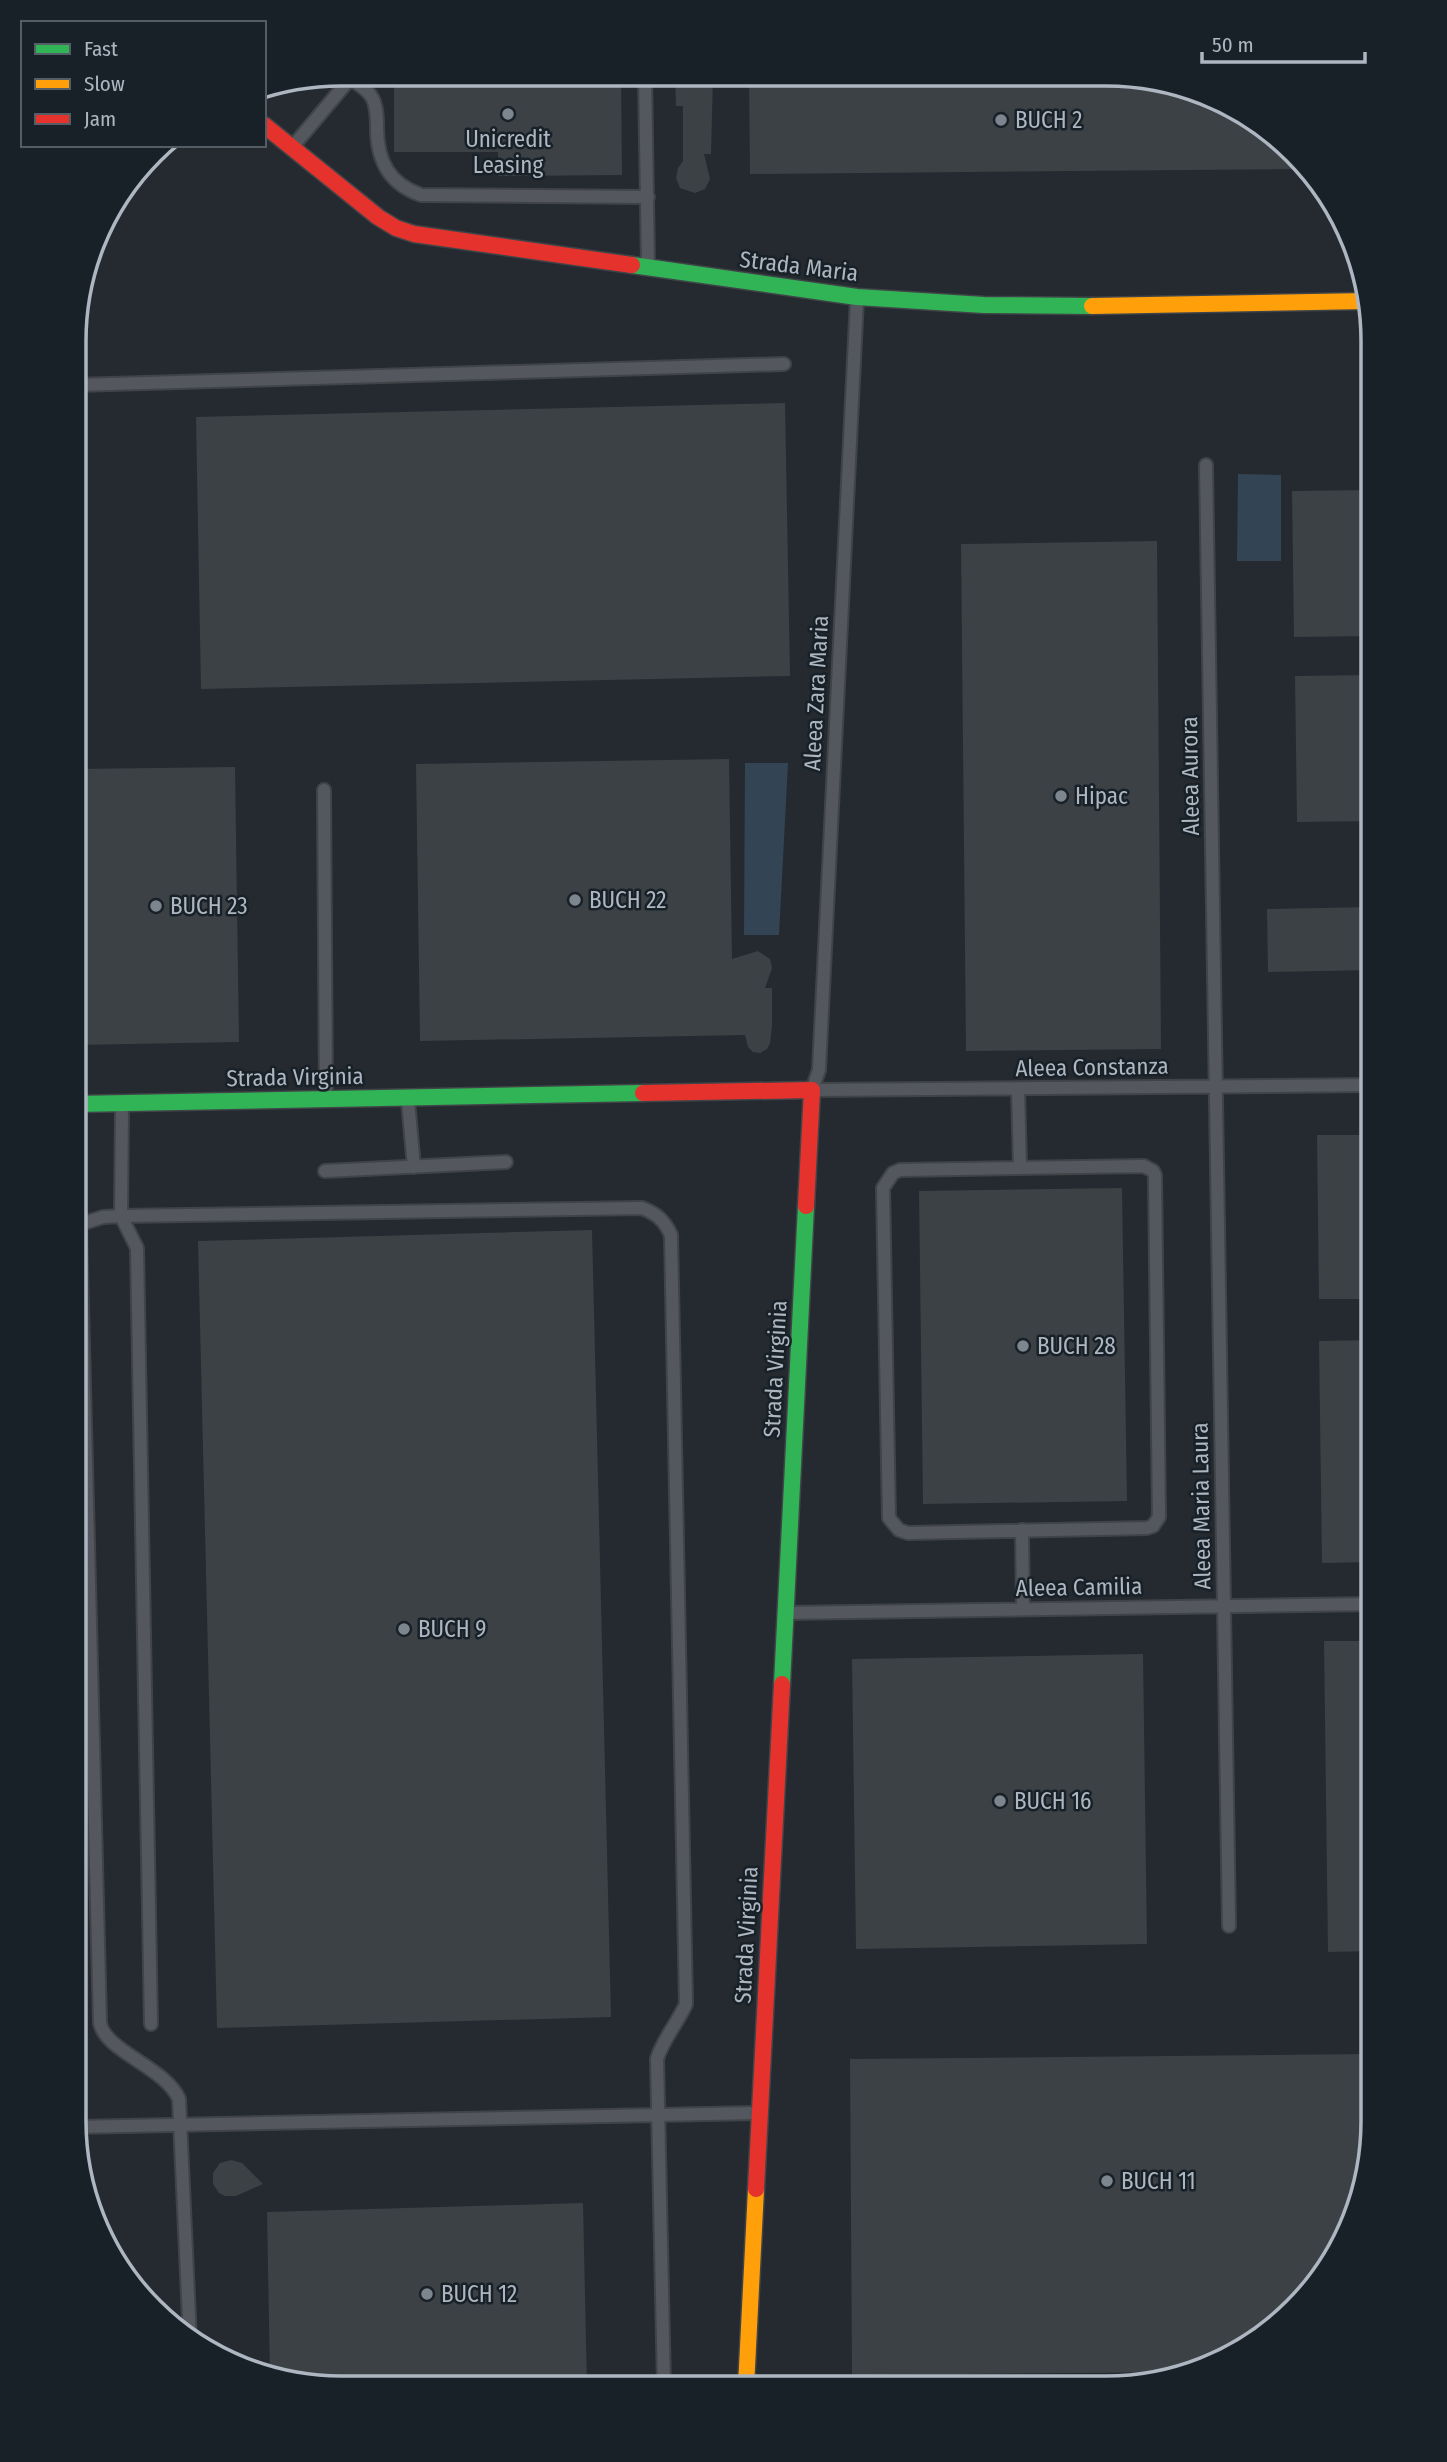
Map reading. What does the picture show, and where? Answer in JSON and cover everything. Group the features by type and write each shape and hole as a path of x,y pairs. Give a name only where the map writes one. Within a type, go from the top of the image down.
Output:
{"street":[{"name":"Strada Maria","path":"266,127 377,218 414,234 857,297 994,306 1358,301"},
{"name":"Strada Virginia","path":"86,1104 812,1090 747,2376"}],"lane":[{"path":"292,148 344,86"},
{"path":"362,86 372,96 382,159 405,190 421,195 648,197"},
{"path":"645,86 649,269"},
{"name":"Aleea Zara Maria","path":"812,1090 819,1070 857,297"},
{"path":"86,385 784,363"},
{"name":"Aleea Aurora","path":"1206,465 1216,1086"},
{"path":"324,790 326,1099"},
{"name":"Aleea Constanza","path":"812,1090 1361,1085"},
{"name":"Aleea Maria Laura","path":"1216,1086 1229,1926"},
{"path":"1018,1089 1020,1168"},
{"path":"408,1098 414,1167"},
{"path":"122,1103 121,1216 137,1248 151,2024"},
{"path":"325,1171 506,1162"},
{"path":"1144,1166 1153,1171 1159,1517 1153,1526 1147,1528 1021,1530 908,1533 900,1530 889,1518 883,1188 887,1179 900,1170 1144,1166"},
{"path":"86,1223 103,1217 121,1216 642,1208 656,1213 666,1224 671,1235 686,2004 656,2059 664,2376"},
{"path":"1021,1530 1023,1609"},
{"path":"86,1538 100,2023 106,2036 168,2082 179,2099 189,2326"},
{"name":"Aleea Camilia","path":"786,1613 1361,1604"},
{"path":"86,2127 760,2113"}],"water":[{"path":"1238,474 1281,475 1281,561 1237,561"},
{"path":"745,763 788,763 779,935 744,935"}],"building":[{"name":"Unicredit Leasing","path":"394,86 621,86 622,175 498,176 498,152 394,152"},
{"path":"675,86 713,86 711,154 704,154 710,179 705,189 695,193 680,188 676,178 683,161 683,106 676,106"},
{"name":"BUCH 2","path":"749,86 1139,88 1172,94 1219,112 1261,138 1295,169 750,174"},
{"path":"785,403 790,676 201,689 196,417"},
{"path":"1361,490 1361,636 1294,637 1292,491"},
{"name":"Hipac","path":"1157,541 1161,1049 966,1051 961,544"},
{"path":"1361,675 1361,821 1297,822 1295,676"},
{"name":"BUCH 22","path":"729,759 732,959 758,951 770,959 772,968 765,988 772,988 772,1026 767,1049 760,1053 753,1052 748,1047 745,1035 420,1041 416,764"},
{"name":"BUCH 23","path":"235,767 239,1042 86,1045 86,769"},
{"path":"1361,907 1361,970 1268,972 1267,909"},
{"path":"1317,1135 1361,1135 1361,1299 1319,1299"},
{"name":"BUCH 28","path":"1122,1188 1127,1501 923,1504 919,1191"},
{"name":"BUCH 9","path":"592,1230 611,2017 217,2028 198,1241"},
{"path":"1361,1340 1361,1562 1322,1563 1319,1341"},
{"path":"1324,1641 1361,1641 1361,1951 1328,1952"},
{"name":"BUCH 16","path":"1143,1654 1147,1944 856,1949 852,1659"},
{"name":"BUCH 11","path":"1361,2054 1361,2138 1353,2187 1342,2219 1327,2249 1287,2302 1248,2333 1204,2357 1172,2368 1148,2372 852,2375 850,2059"},
{"path":"231,2160 242,2163 263,2184 236,2196 219,2193 213,2184 213,2173 220,2163"},
{"name":"BUCH 12","path":"583,2203 587,2376 324,2376 270,2366 267,2212"}],"traffic: fast":[{"path":"632,265 857,297 984,305 1092,306"},
{"path":"86,1104 643,1093"},
{"path":"782,1684 806,1206"}],"traffic: slow":[{"path":"1092,306 1358,301"},
{"path":"747,2376 756,2189"}],"traffic: jam":[{"path":"266,127 378,217 396,228 414,234 632,265"},
{"path":"643,1093 812,1090 806,1206"},
{"path":"756,2189 782,1684"}],"place":[{"name":"Unicredit Leasing","path":"508,114"},
{"name":"BUCH 2","path":"1001,120"},
{"name":"Hipac","path":"1061,796"},
{"name":"BUCH 22","path":"575,900"},
{"name":"BUCH 23","path":"156,906"},
{"name":"BUCH 28","path":"1023,1346"},
{"name":"BUCH 9","path":"404,1629"},
{"name":"BUCH 16","path":"1000,1801"},
{"name":"BUCH 11","path":"1107,2181"},
{"name":"BUCH 12","path":"427,2294"}]}
